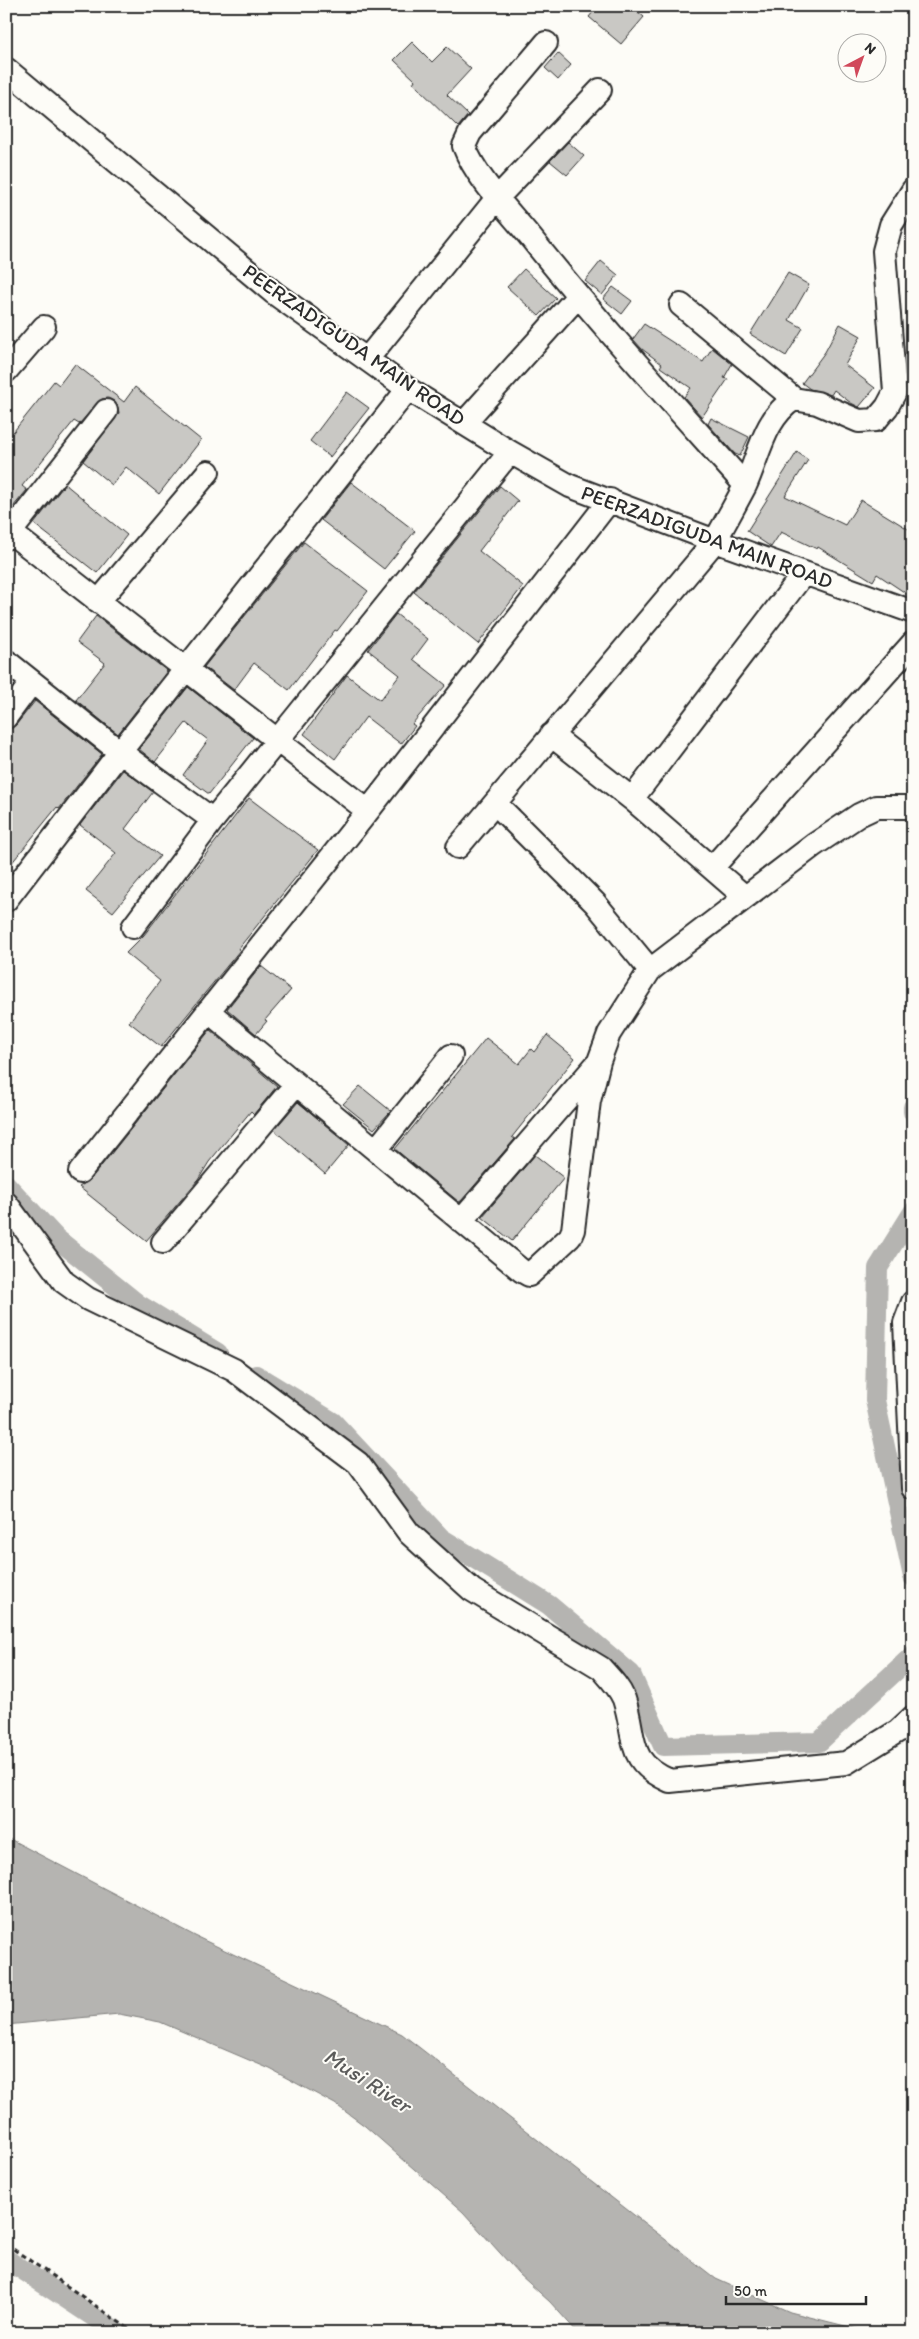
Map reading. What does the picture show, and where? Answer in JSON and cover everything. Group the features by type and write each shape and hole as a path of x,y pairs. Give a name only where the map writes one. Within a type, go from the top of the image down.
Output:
{"street":[{"path":"546,43 470,133 464,146 468,156 498,197 578,296 745,485"},
{"name":"PEERZADIGUDA MAIN ROAD","path":"6,69 274,293 368,358 408,389 510,452 570,486 715,541 913,612"},
{"path":"368,358 498,197 600,90"},
{"path":"681,305 794,399 817,403 859,422 876,420 887,407 895,392 884,251 891,225 913,190"},
{"path":"464,424 578,296"},
{"path":"6,372 44,327"},
{"path":"6,900 120,752 408,389"},
{"path":"458,847 715,541 745,485 772,420 782,407 794,399"},
{"path":"106,411 8,533 187,669 368,811"},
{"path":"133,927 213,820 510,452"},
{"path":"98,602 208,472"},
{"path":"80,1172 368,811 610,500"},
{"path":"632,799 804,573"},
{"path":"712,868 912,644"},
{"path":"6,661 120,752 213,820"},
{"path":"6,716 32,682"},
{"path":"551,735 632,799 745,897"},
{"path":"495,803 595,903 650,970"},
{"path":"208,1011 522,1272 529,1275 570,1237 574,1223 589,1101 599,1060 609,1034 650,970 745,897 859,815 876,807 913,807"},
{"path":"376,1150 451,1056"},
{"path":"461,1221 599,1060"},
{"path":"163,1242 296,1084"},
{"path":"6,1203 64,1282 88,1299 234,1370 358,1463 409,1532 472,1590 601,1668 618,1686 624,1699 635,1750 651,1773 670,1781 846,1763 898,1731 913,1717"},
{"path":"913,1302 905,1323 913,1488"}],"path":[{"path":"6,2244 135,2333"}],"water":[{"name":"Musi River","path":"6,1837 195,1936 402,2034 716,2279 790,2312 873,2333 578,2333 550,2302 519,2274 463,2212 365,2126 335,2104 270,2069 160,2022 119,2014 6,2025"}],"building":[{"path":"598,6 631,6 644,17 621,44 589,17"},
{"path":"412,42 432,62 447,47 471,69 447,95 468,115 458,127 413,83 415,80 394,60"},
{"path":"558,53 571,65 558,80 545,68"},
{"path":"568,142 584,156 567,175 550,161"},
{"path":"601,261 618,275 602,295 585,281"},
{"path":"524,269 556,298 539,316 507,287"},
{"path":"788,273 809,285 789,320 803,328 786,356 750,334"},
{"path":"613,287 632,301 622,314 603,299"},
{"path":"644,324 703,362 712,348 732,364 724,378 728,379 702,417 684,397 691,388 660,367 662,364 642,349 633,339"},
{"path":"840,324 861,336 845,365 875,388 859,407 834,390 831,395 810,389 802,383 825,352"},
{"path":"75,364 124,402 135,387 201,440 159,494 126,467 112,485 83,461 119,413 114,401 108,398 102,399 79,424 74,421 22,486 27,490 13,507 8,504 6,506 6,441 54,381 59,385"},
{"path":"347,392 369,408 330,457 310,441"},
{"path":"711,418 749,437 740,456 735,454 708,424"},
{"path":"797,452 808,460 785,496 845,525 861,500 913,532 913,598 877,574 873,581 818,547 817,549 781,532 771,547 747,531"},
{"path":"351,482 415,531 384,569 321,520"},
{"path":"65,484 127,535 97,573 34,524"},
{"path":"500,486 518,501 479,551 523,586 478,644 414,592"},
{"path":"304,542 368,591 289,690 254,663 234,690 204,667"},
{"path":"396,614 428,639 413,659 446,685 412,724 415,726 401,744 366,717 335,759 304,734 347,675 380,700 400,675 368,650"},
{"path":"96,616 167,671 118,734 76,700 105,663 77,642"},
{"path":"188,687 253,738 209,794 183,775 208,740 186,723 155,762 139,749"},
{"path":"35,701 102,754 59,809 57,807 6,870 6,730 16,725"},
{"path":"123,770 153,792 125,829 160,856 113,912 86,891 116,853 80,825"},
{"path":"249,798 318,850 161,1047 129,1022 160,981 126,953 144,935"},
{"path":"261,966 291,990 265,1020 267,1021 256,1034 227,1009"},
{"path":"210,1030 277,1086 254,1114 251,1111 209,1162 198,1180 146,1241 79,1187 90,1180"},
{"path":"547,1035 575,1058 512,1137 515,1139 461,1201 459,1202 395,1149 486,1038 519,1064 531,1049 534,1052"},
{"path":"360,1086 391,1111 374,1129 343,1104"},
{"path":"298,1102 349,1145 325,1174 274,1130"},
{"path":"535,1155 564,1178 512,1241 482,1217"}],"waterway":[{"path":"913,1107 913,1112"},
{"path":"6,1184 56,1238 138,1304 218,1353"},
{"path":"913,1212 878,1268 875,1400 913,1577"},
{"path":"256,1375 333,1422 441,1538 549,1605 631,1674 663,1746 819,1742 913,1655"},
{"path":"6,2259 118,2333"}]}
